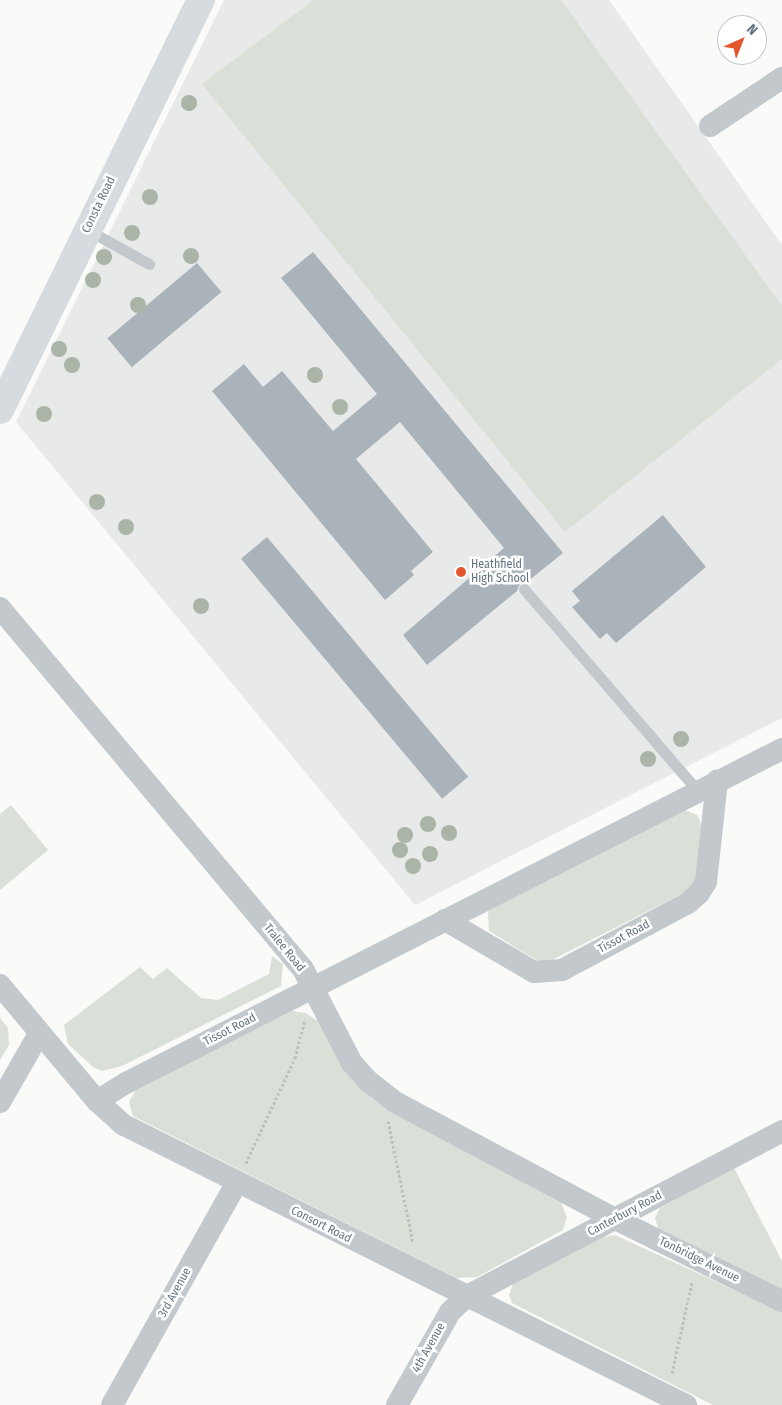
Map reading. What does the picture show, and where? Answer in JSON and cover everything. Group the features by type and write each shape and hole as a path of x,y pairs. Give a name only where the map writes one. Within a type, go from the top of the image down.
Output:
{"street":[{"name":"Consta Road","path":"0,410 87,229 201,0"},
{"path":"710,126 782,78"},
{"name":"Tralee Road","path":"0,608 303,969 352,1063 395,1102 615,1219"},
{"name":"Tissot Road","path":"97,1102 313,987 782,749"},
{"name":"Tissot Road","path":"445,920 534,972 562,970 688,903 699,893 706,882 708,786"},
{"name":"Consort Road","path":"0,985 97,1102 137,1132 397,1264 467,1296 683,1404"},
{"path":"0,1102 39,1034"},
{"name":"Canterbury Road","path":"467,1296 782,1131"},
{"name":"3rd Avenue","path":"112,1405 237,1182"},
{"name":"Tonbridge Avenue","path":"615,1219 782,1301"},
{"name":"4th Avenue","path":"397,1405 450,1312 467,1296"}],"lane":[{"path":"87,229 148,264"},
{"path":"524,589 708,786"}],"path":[{"path":"237,1182 295,1058 313,987"},
{"path":"395,1102 386,1126 414,1246 397,1264"},
{"path":"683,1404 672,1373 696,1259"}],"shaded area":[{"name":"Heathfield High School","path":"224,0 609,0 782,245 782,718 415,905 16,422"},
{"path":"314,0 561,0 782,306 782,359 565,532 202,84"},
{"path":"11,805 48,850 0,890 0,814"},
{"path":"680,808 697,815 705,832 695,882 685,892 550,961 538,961 489,931 488,912 495,904"},
{"path":"272,956 283,964 281,986 122,1066 102,1071 93,1067 68,1044 64,1025 140,967 153,979 167,968 201,998 218,1000 269,974"},
{"path":"292,1011 306,1013 319,1022 346,1072 372,1099 561,1203 567,1217 563,1230 477,1277 456,1278 133,1116 129,1102 136,1089"},
{"path":"0,1018 8,1028 9,1045 0,1060"},
{"path":"734,1168 782,1261 782,1290 658,1228 655,1218 660,1208"},
{"path":"615,1235 782,1312 782,1405 713,1405 512,1303 509,1295 513,1284 603,1237"}],"building":[{"path":"313,252 563,553 527,582 520,583 517,591 427,665 403,635 504,548 400,422 356,459 433,552 411,571 414,575 385,600 212,391 244,364 263,387 282,371 333,431 377,394 281,278"},
{"path":"197,263 221,292 132,367 107,338"},
{"path":"663,515 706,567 616,643 607,633 600,639 572,607 580,601 572,591"},
{"path":"267,537 468,777 442,799 241,559"}],"place":[{"name":"Heathfield High School","path":"461,572"}]}
